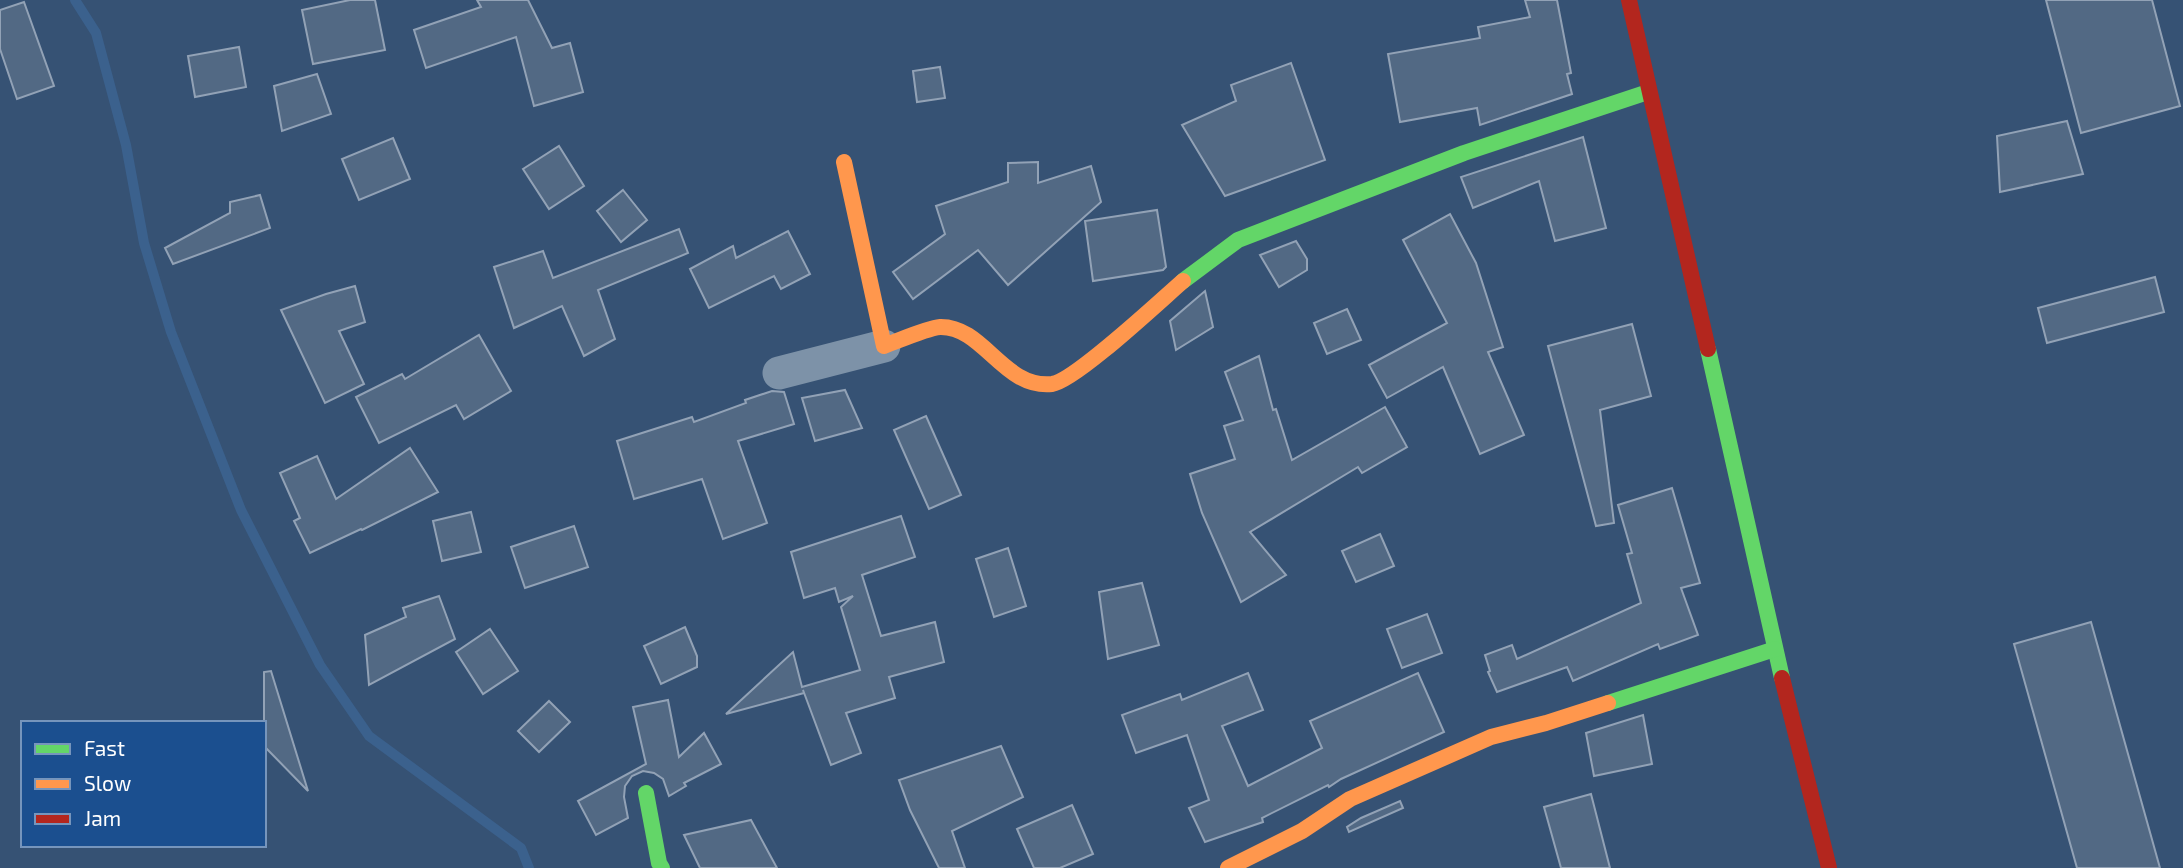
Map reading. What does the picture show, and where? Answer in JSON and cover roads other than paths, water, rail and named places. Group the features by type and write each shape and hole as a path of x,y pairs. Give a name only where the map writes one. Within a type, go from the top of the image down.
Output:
{"street":[{"path":"1629,0 1775,649 1829,868"},
{"path":"779,373 884,346 939,327 957,330 977,342 1007,370 1030,382 1054,384 1087,364 1195,271 1238,240 1464,153 1648,92"},
{"path":"844,162 884,346"},
{"path":"1228,868 1302,831 1350,799 1491,737 1546,723 1775,649"},
{"path":"646,793 662,868"}],"waterway":[{"path":"75,0 96,33 126,145 144,243 171,332 241,510 320,665 369,736 521,848 529,868"}]}
